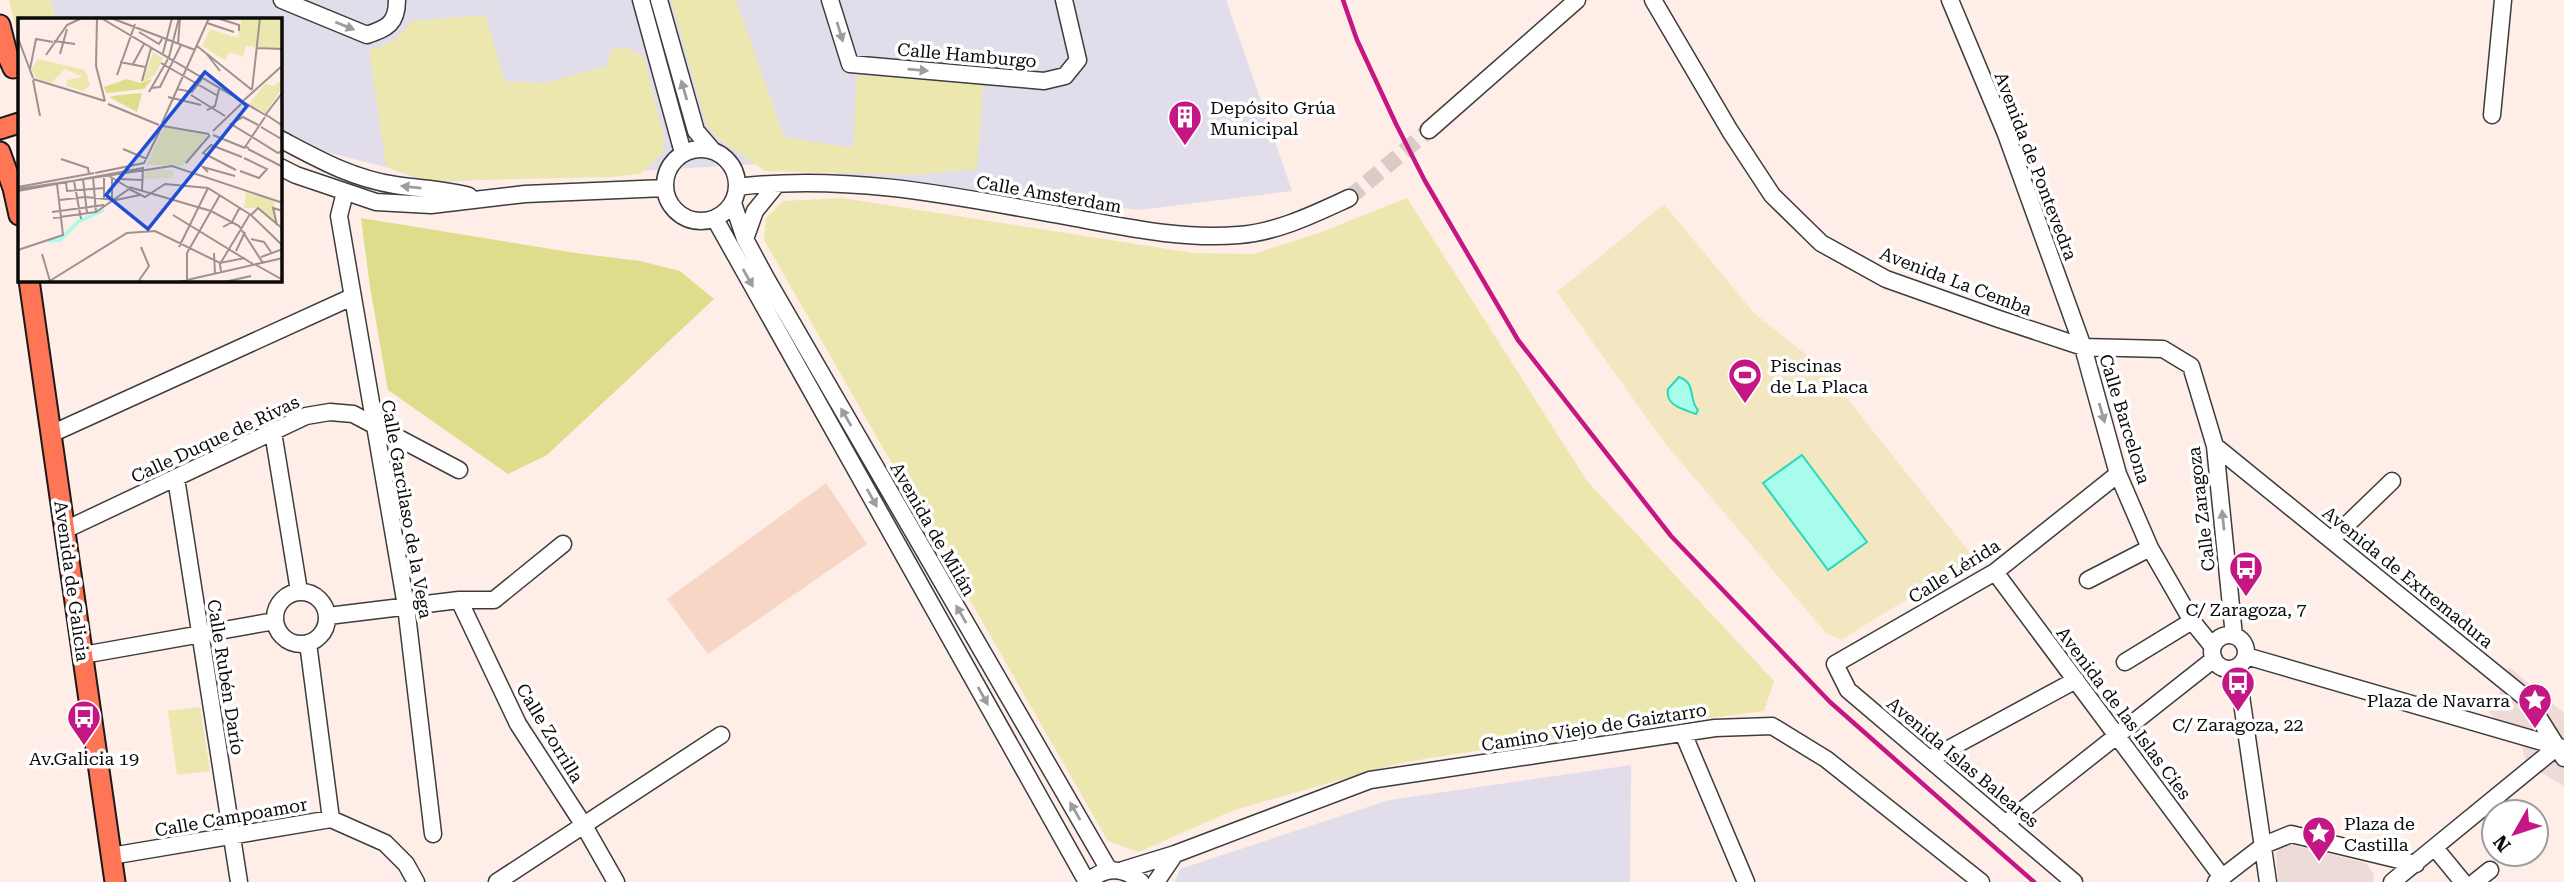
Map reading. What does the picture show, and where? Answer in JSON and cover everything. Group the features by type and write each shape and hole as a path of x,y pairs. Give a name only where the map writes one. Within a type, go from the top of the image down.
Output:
{"main road":[{"path":"0,25 11,68"},
{"path":"0,129 18,123"},
{"path":"0,152 18,209"},
{"name":"Avenida de Galicia","path":"29,282 115,882"}],"street":[{"path":"282,0 367,35 384,29 394,19 397,0"},
{"path":"640,0 683,153"},
{"path":"659,0 696,131 713,151 730,163 736,174 735,195 727,211 715,219 699,221 679,214 667,199 667,171 683,153 699,149 713,151"},
{"name":"Calle Hamburgo","path":"830,0 850,64 1044,81 1065,76 1078,60 1064,0"},
{"path":"1429,130 1577,0"},
{"name":"Avenida La Cemba","path":"1653,0 1730,131 1772,195 1821,243 1886,279 2083,347"},
{"name":"Avenida de Pontevedra","path":"1950,0 2006,134 2083,347"},
{"path":"2493,115 2503,0"},
{"path":"282,140 337,170 393,185 448,190 478,199"},
{"path":"282,168 376,202 431,205 525,194 665,188"},
{"path":"745,239 755,211 777,184"},
{"name":"Calle Amsterdam","path":"735,195 777,184 863,184 982,201 1165,234 1240,235 1296,223 1349,198"},
{"name":"Calle Garcilaso de la Vega","path":"345,192 339,216 406,606 433,834"},
{"name":"Avenida de Milán","path":"735,195 745,239 1116,870"},
{"path":"715,219 1088,882"},
{"path":"51,434 352,297"},
{"name":"Calle Zaragoza","path":"2083,347 2163,349 2191,366 2215,446 2234,636"},
{"name":"Calle Barcelona","path":"2083,347 2119,474 2150,548 2192,621 2214,653"},
{"name":"Calle Duque de Rivas","path":"65,530 306,416 330,412 353,414 459,470"},
{"path":"273,432 299,591"},
{"name":"Avenida de Extremadura","path":"2215,446 2528,699 2562,751"},
{"name":"Calle Lérida","path":"1835,664 1995,572 2119,474"},
{"name":"Calle Rubén Darío","path":"176,478 239,882"},
{"path":"2332,539 2392,481"},
{"path":"328,616 459,600 494,600 563,544"},
{"path":"2088,580 2150,548"},
{"name":"Avenida de las Islas Cíes","path":"1995,572 2117,736 2219,880"},
{"path":"299,591 312,593 324,604 328,616 324,632 309,643 292,643 284,638 275,621 281,600 299,591"},
{"name":"Calle Zorrilla","path":"459,600 518,724 583,824 616,882"},
{"path":"83,655 275,621"},
{"path":"2124,662 2192,621"},
{"path":"2005,824 2117,736 2214,653 2222,637 2234,636 2242,642 2242,662 2268,882"},
{"path":"309,643 331,819"},
{"path":"2214,653 2220,667 2229,670 2242,662 2562,751"},
{"name":"Avenida Islas Baleares","path":"1835,664 1848,690 2074,882"},
{"path":"1930,760 2076,680"},
{"name":"Camino Viejo de Gaiztarro","path":"1088,882 1096,874 1175,855 1370,780 1715,728 1772,726 1826,759 1981,882"},
{"path":"1683,733 1746,882"},
{"path":"497,882 721,735"},
{"path":"2392,882 2562,751"},
{"name":"Calle Campoamor","path":"111,856 331,819 384,843 406,864 416,882"},
{"path":"2219,880 2264,845 2291,834 2416,863"},
{"path":"2435,848 2463,882"},
{"path":"1156,882 1175,855"},
{"path":"1116,870 1141,882"},
{"path":"2475,882 2490,870"}],"shaded area":[{"path":"9,0 51,0 54,18 18,18 18,36"},
{"path":"51,0 1226,0 1292,191 1139,210 758,164 430,183 386,167 322,151 282,132 282,18 54,18"},
{"path":"671,0 736,0 784,137 853,148 857,75 983,83 977,169 916,175 765,171 720,140 706,124"},
{"path":"485,15 505,81 545,83 607,66 611,49 628,48 644,57 664,138 663,153 640,174 613,177 429,181 386,167 369,50 393,40 410,21"},
{"path":"842,198 1193,253 1253,254 1319,233 1407,198 1587,481 1774,681 1764,711 1555,738 1400,763 1234,810 1139,852 1108,841 764,240 766,218 783,201"},
{"name":"Piscinas de La Placa","path":"1664,204 1754,313 1823,368 1974,558 1841,640 1826,633 1664,442 1557,292"},
{"path":"361,218 640,261 680,271 714,299 547,455 508,474 388,390"},
{"path":"826,483 867,544 708,654 667,599"},
{"name":"Plaza de Navarra","path":"2509,667 2564,713 2564,786 2526,764 2522,747 2489,712"},
{"path":"200,707 210,771 177,775 168,711"},
{"path":"1631,765 1630,882 1175,882 1180,869 1389,800"},
{"name":"Plaza de Castilla","path":"2289,844 2366,863 2374,875 2373,882 2278,882 2276,853 2279,848"}],"water":[{"path":"1679,377 1690,387 1698,410 1696,414 1676,406 1669,399 1668,389"},
{"path":"1802,455 1867,542 1828,570 1763,483"}],"tunnel":[{"path":"1349,198 1429,130"}],"railway":[{"path":"1343,0 1357,40 1425,181 1518,340 1671,536 1830,702 2034,882"}],"place":[{"name":"Depósito Grúa Municipal","path":"1185,147"},
{"name":"Piscinas de La Placa","path":"1745,405"},
{"name":"C/ Zaragoza, 7","path":"2246,598"},
{"name":"C/ Zaragoza, 22","path":"2238,713"},
{"name":"Plaza de Navarra","path":"2535,730"},
{"name":"Av.Galicia 19","path":"84,747"},
{"name":"Plaza de Castilla","path":"2319,863"}]}
